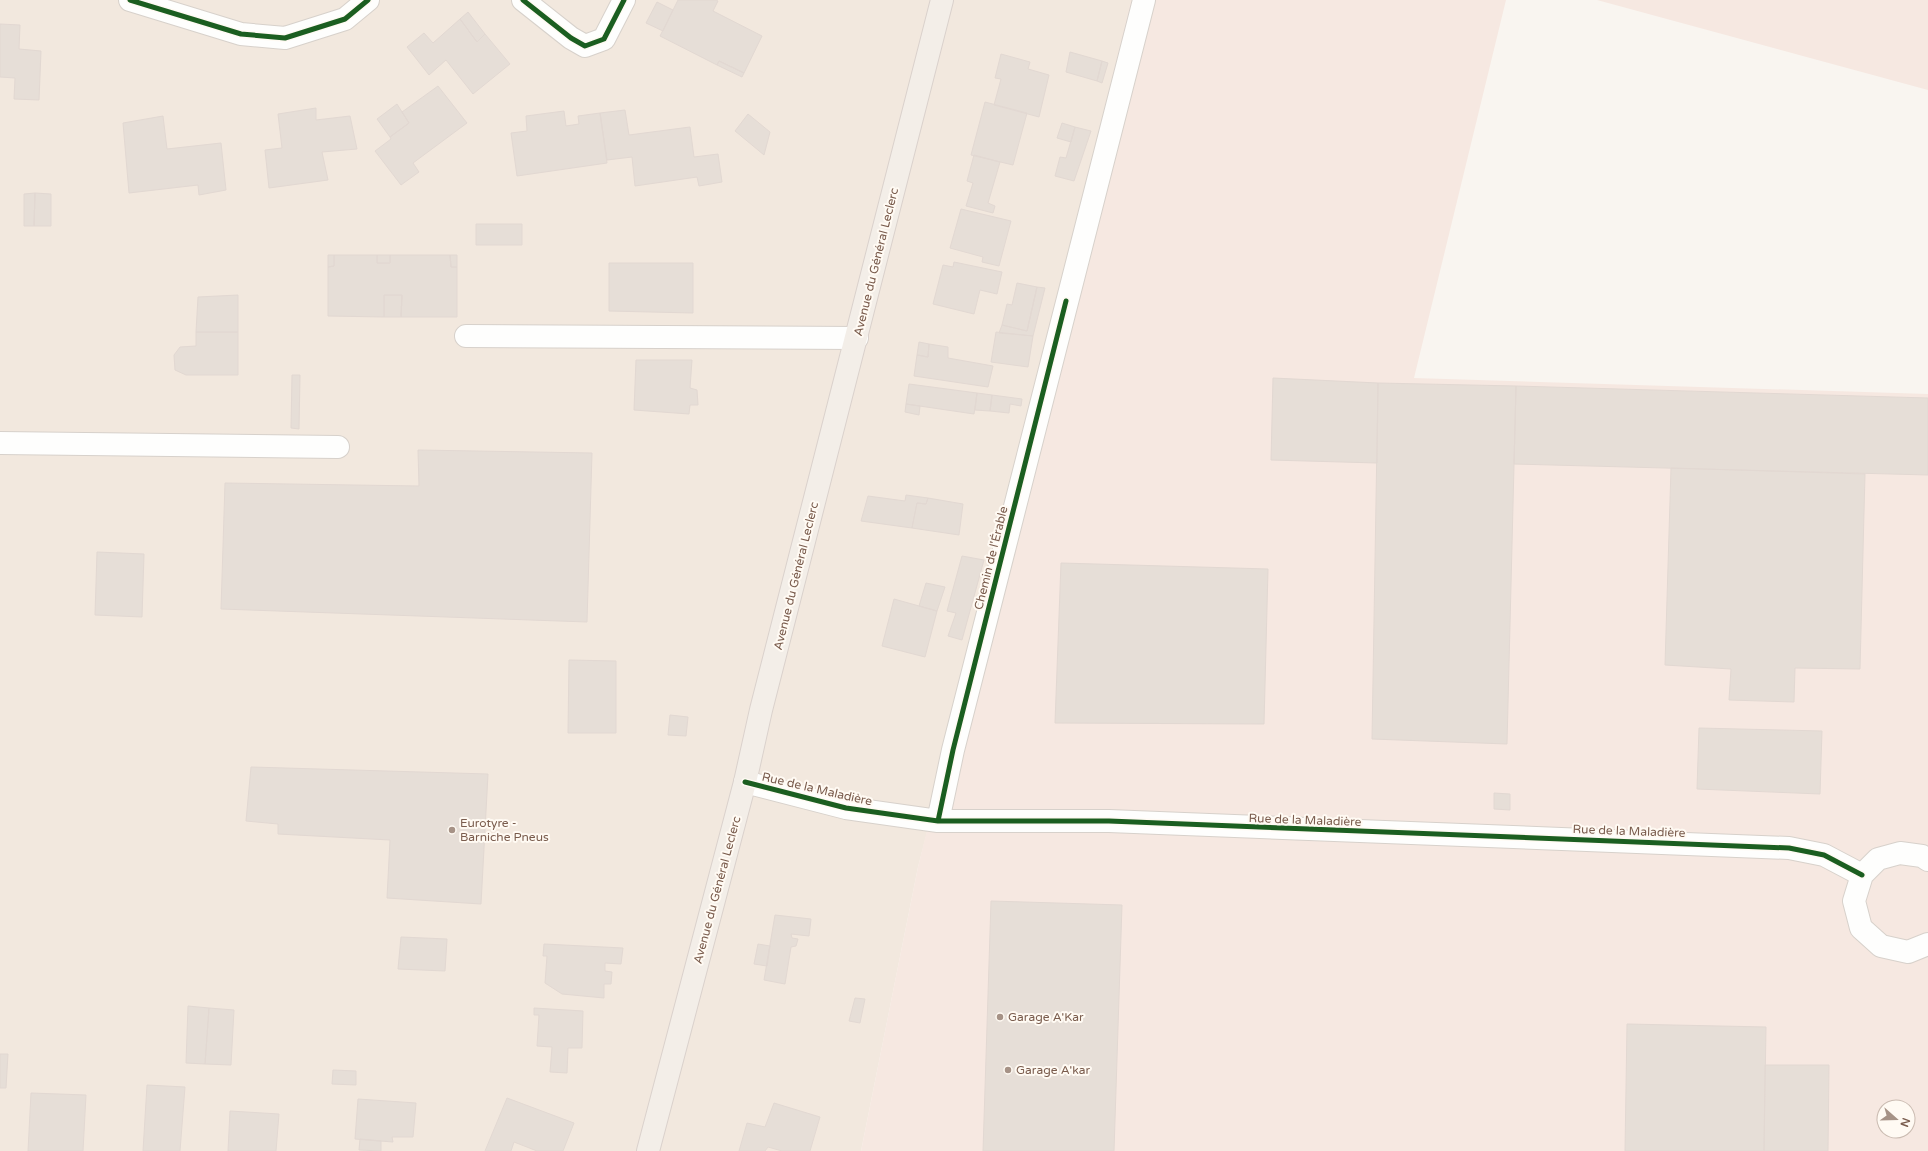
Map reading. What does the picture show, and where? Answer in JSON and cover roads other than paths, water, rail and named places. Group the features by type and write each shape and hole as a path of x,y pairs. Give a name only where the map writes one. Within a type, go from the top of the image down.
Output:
{"main road":[{"name":"Avenue du Général Leclerc","path":"648,1151 745,782 761,710 942,0"}],"street":[{"path":"130,0 241,34 285,38 344,19 368,0"},
{"path":"523,0 571,38 585,46 604,39 624,0"},
{"name":"Chemin de l'Érable","path":"938,821 955,742 1066,301 1144,0"},
{"path":"466,336 857,338"},
{"path":"0,443 338,447"},
{"name":"Rue de la Maladière","path":"745,782 846,808 938,821 1109,821 1789,848 1824,855 1862,875"},
{"path":"1928,860 1922,856 1900,852 1878,859 1862,875 1854,901 1861,928 1881,946 1908,952 1928,944"}],"place":[{"name":"Eurotyre - Barniche Pneus","path":"452,830"},
{"name":"Garage A'Kar","path":"1000,1017"},
{"name":"Garage A'kar","path":"1008,1070"}]}
